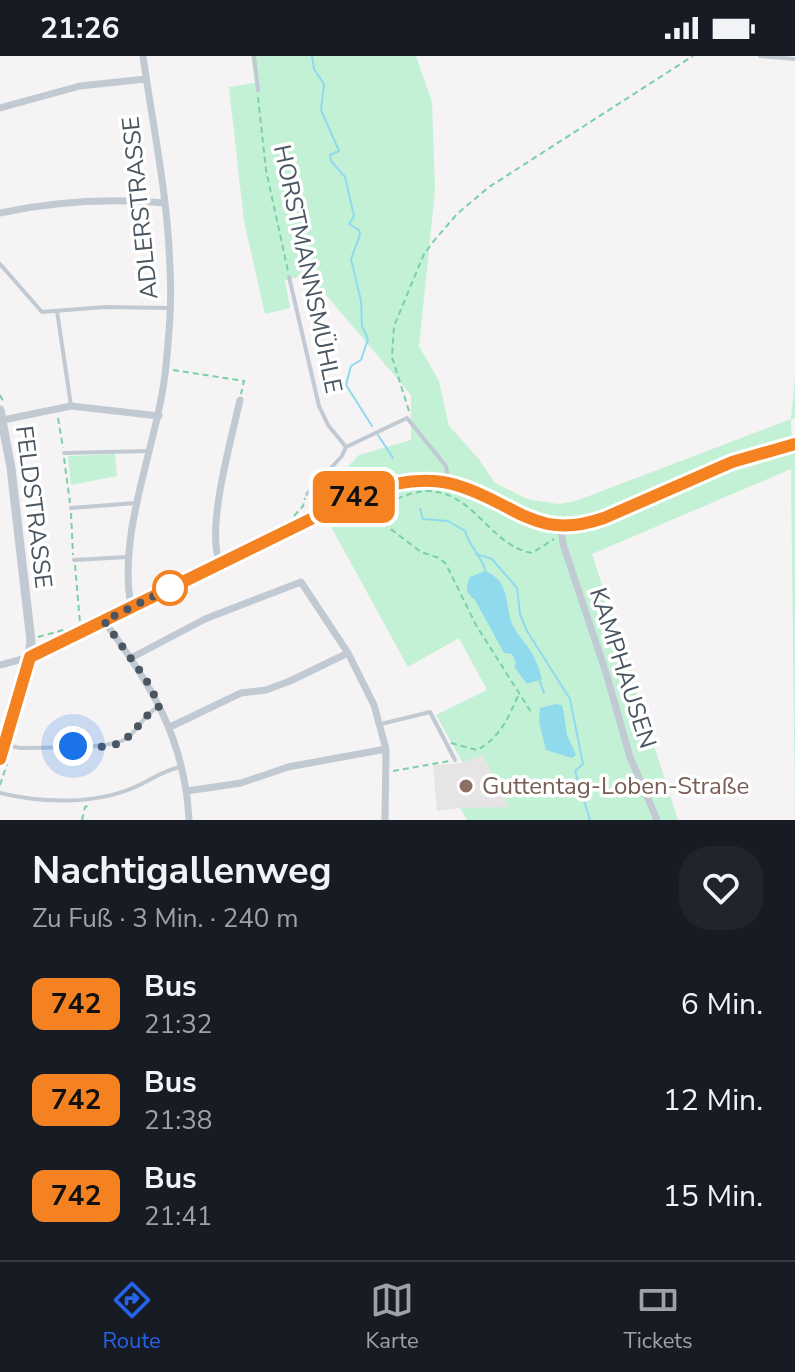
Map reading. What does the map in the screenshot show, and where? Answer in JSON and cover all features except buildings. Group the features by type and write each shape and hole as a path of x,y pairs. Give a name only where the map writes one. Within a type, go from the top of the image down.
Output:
{"street":[{"name":"ADLERSTRASSE","path":"131,607 128,557 159,416 170,308 165,203 143,56"},
{"path":"0,108 80,86 146,79"},
{"path":"0,213 72,200 117,199 165,203"},
{"path":"220,563 215,539 217,517 240,400"},
{"path":"2,415 71,406 159,416"},
{"name":"FELDSTRASSE","path":"0,759 30,657 31,637 5,468 2,415"},
{"path":"0,665 30,657 220,563 399,483 448,483 477,493 519,516 544,524 582,525 732,462 795,444"},
{"name":"KAMPHAUSEN","path":"561,526 566,554 607,676 626,745 657,820"},
{"path":"131,658 205,619 301,582 348,653 368,690 381,724 386,749 385,820"},
{"path":"104,621 131,658 170,727 187,791 189,820"},
{"path":"170,727 241,693 266,690 348,653"},
{"path":"187,791 241,783 288,767 386,749"}],"lane":[{"path":"254,56 258,90"},
{"path":"760,56 795,59"},
{"path":"0,264 42,312 105,307 170,308"},
{"name":"HORSTMANNSMÜHLE","path":"289,277 319,406 328,425 346,447"},
{"path":"57,311 71,406"},
{"path":"307,494 342,456 346,447 407,418 446,466 448,483"},
{"path":"64,453 151,451"},
{"path":"71,508 138,503"},
{"path":"74,560 128,557"},
{"path":"5,744 20,748 107,747 127,738 145,715 160,706"},
{"path":"381,724 430,712 455,760"},
{"path":"0,793 54,801 92,797 134,788 165,770 182,767"}],"path":[{"path":"407,418 408,406 392,357 394,326 411,283 433,242 457,214 489,187 693,56"},
{"name":"HORSTMANNSMÜHLE","path":"258,90 263,154 289,277"},
{"path":"165,369 244,381 240,400"},
{"path":"57,409 71,508 81,632"},
{"path":"368,511 422,492 440,493 459,499 505,543 524,552 532,553 552,540"},
{"path":"293,520 307,494"},
{"path":"356,502 421,552 446,564 476,625 531,712"},
{"path":"448,744 453,742 477,750 487,745 501,731 518,695"},
{"path":"384,772 455,760"},
{"path":"82,820 85,807 92,805 92,797"}],"shaded area":[{"name":"Guttentag-Loben-Straße","path":"481,754 510,808 437,811 433,765 463,763"}],"green space":[{"path":"251,56 416,56 432,102 435,191 419,346 439,381 449,426 478,458 495,483 527,499 558,504 576,501 791,419 792,451 795,452 795,820 791,469 592,554 678,820 467,820 460,808 509,807 482,755 463,763 436,715 487,690 459,638 408,667 330,525 308,507 359,455 411,440 411,395 309,275 285,280 290,308 265,314 244,221 229,87 255,83"},
{"path":"795,378 795,418 791,419"},
{"path":"115,454 117,476 71,485 68,456"}],"water":[{"path":"485,571 503,587 512,624 532,653 542,679 527,684 514,667 516,663 512,654 504,653 468,592 470,577"},
{"path":"562,705 567,735 576,755 572,758 546,750 539,722 540,708"}],"waterway":[{"path":"312,56 314,69 324,84 321,110 339,151 330,155 331,161 345,177 354,216 349,224 359,230 360,235 351,259 361,301 362,326 368,339 361,360 351,366 346,385 372,426"},
{"path":"378,435 393,458"},
{"path":"420,509 423,519 448,521 465,531 486,573"},
{"path":"476,554 492,559 517,588 520,614 527,631 570,699 583,764 575,771 590,820"},
{"path":"539,679 544,693"}],"bus line":[{"name":"742","path":"0,759 30,657 364,493 399,483 439,482 468,489 535,521 551,525 582,525 745,458 795,444"}],"place":[{"name":"Guttentag-Loben-Straße","path":"466,786"}],"route":[{"path":"73,746 102,747 124,741 145,715 160,706 145,678 104,621 170,588"}]}
